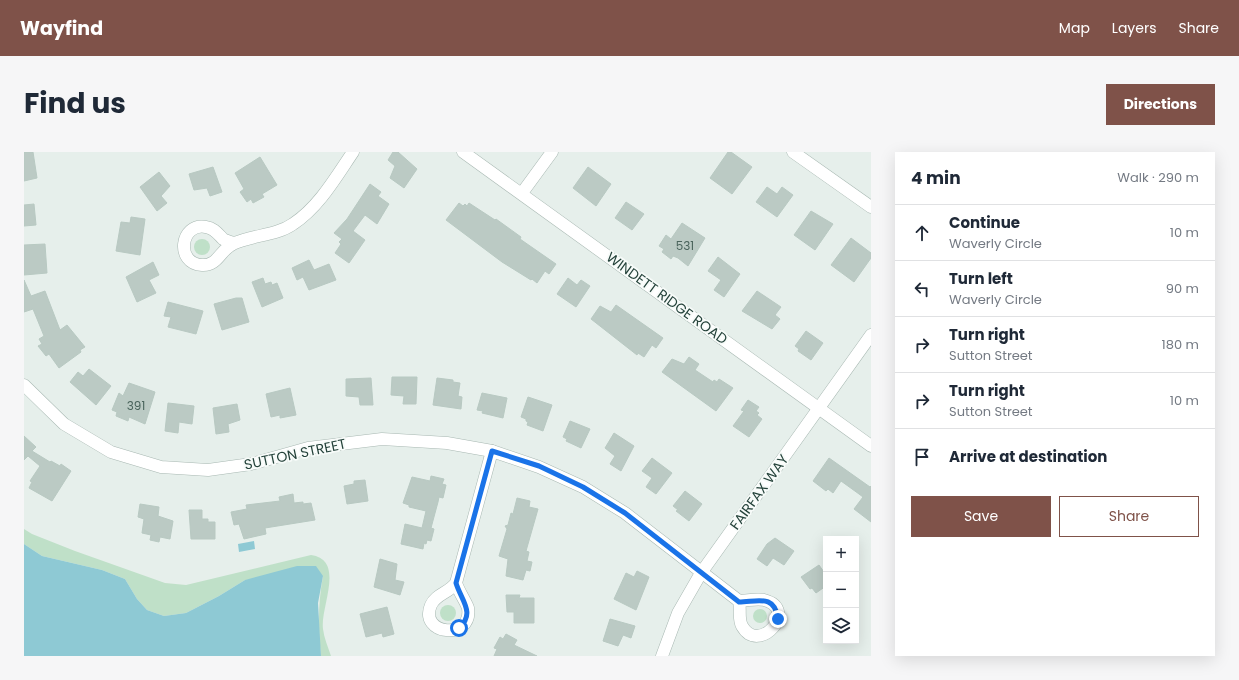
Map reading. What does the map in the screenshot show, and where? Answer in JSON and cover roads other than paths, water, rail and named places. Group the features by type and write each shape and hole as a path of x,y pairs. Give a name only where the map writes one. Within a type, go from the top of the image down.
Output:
{"street":[{"path":"234,243 252,239 293,225 323,197 353,152"},
{"name":"WINDETT RIDGE ROAD","path":"463,152 522,193 871,446"},
{"path":"522,193 552,152"},
{"path":"793,152 871,207"},
{"name":"FAIRFAX WAY","path":"662,656 678,613 701,573 871,335"},
{"name":"SUTTON STREET","path":"24,386 64,424 111,452 161,466 215,469 251,464 308,448 354,441 382,439 447,443 492,451 539,466 583,487 625,513 739,602"},
{"path":"456,583 492,451"}],"water":[{"path":"254,541 255,549 239,552 238,544"},
{"path":"24,544 42,556 102,570 125,579 137,599 147,610 164,616 186,613 219,596 245,580 297,566 316,566 323,576 318,603 321,656 24,656"}]}
